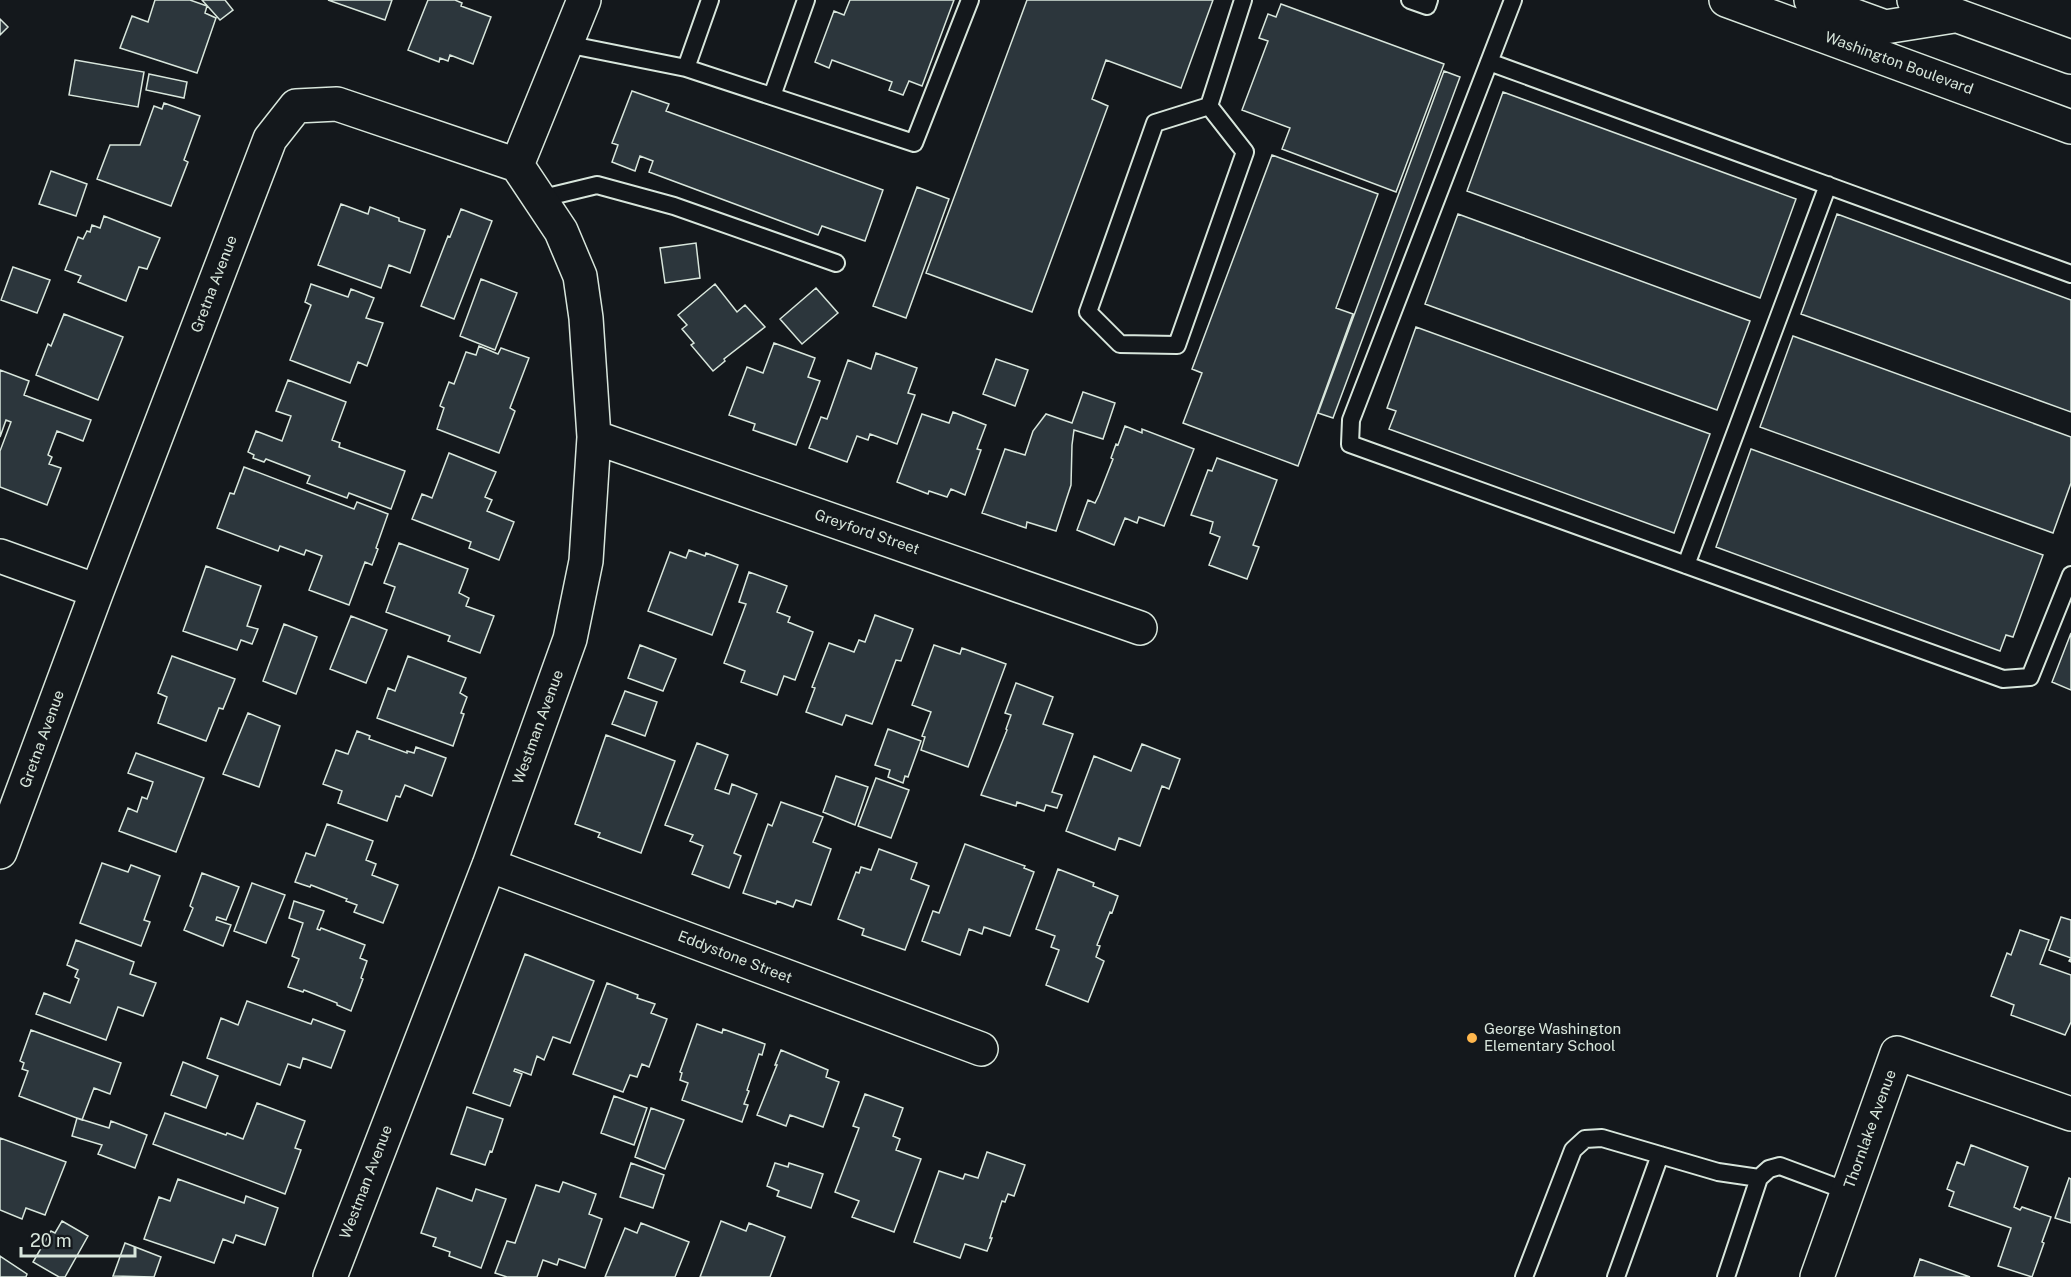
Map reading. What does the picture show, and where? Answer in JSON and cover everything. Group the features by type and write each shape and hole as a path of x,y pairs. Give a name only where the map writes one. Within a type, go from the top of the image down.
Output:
{"street":[{"path":"517,165 584,0"},
{"name":"Washington Boulevard","path":"1726,0 2071,127"},
{"path":"1811,0 1886,27 1960,8"},
{"path":"1914,0 1960,8 2071,57"},
{"name":"Gretna Avenue","path":"0,852 270,139 297,106 337,104 517,165"},
{"name":"Westman Avenue","path":"332,1276 489,865 570,639 586,561 594,437 586,318 580,276 561,231 517,165"},
{"name":"Greyford Street","path":"594,437 1140,628"},
{"path":"0,556 97,591"},
{"name":"Eddystone Street","path":"489,865 981,1049"},
{"name":"Thornlake Avenue","path":"1817,1277 1897,1053 2071,1114"}],"lane":[{"path":"686,68 710,0"},
{"path":"772,96 806,0"},
{"path":"566,45 686,68 914,142 970,0"},
{"path":"1209,106 1244,0"},
{"path":"1410,0 1428,3"},
{"path":"1513,0 1351,420 1350,444 2003,679 2030,677 2071,574"},
{"path":"1489,62 2071,274"},
{"path":"1209,106 1245,152 1177,345 1120,344 1088,312 1155,123 1209,106"},
{"path":"539,199 597,185 674,206 836,263"},
{"path":"1686,565 1828,185"},
{"path":"1524,1277 1572,1150 1585,1139 1602,1138 1718,1172 1759,1179"},
{"path":"1616,1277 1660,1155"},
{"path":"1726,1277 1759,1179 1769,1169 1780,1166 1847,1191"}],"building":[{"path":"155,0 190,0 207,6 205,13 216,18 197,73 120,48 132,16 148,22"},
{"path":"202,0 225,0 233,10 220,20"},
{"path":"328,0 392,0 385,20"},
{"path":"428,0 455,0 462,3 461,6 491,17 473,64 450,55 448,61 440,58 439,62 408,50"},
{"path":"850,0 954,0 922,86 909,81 903,95 889,90 892,82 832,60 829,68 815,62 834,11 844,15"},
{"path":"1027,0 1213,0 1181,88 1106,60 1092,99 1108,106 1032,312 926,273"},
{"path":"1281,4 1444,64 1396,192 1282,149 1290,128 1242,110 1268,41 1259,38 1268,14 1276,17"},
{"path":"0,19 8,27 0,35"},
{"path":"75,60 144,72 138,107 69,95"},
{"path":"1444,71 1460,77 1333,418 1318,413"},
{"path":"149,74 187,82 184,98 146,90"},
{"path":"632,91 669,104 666,111 883,190 865,241 822,226 818,235 649,172 653,161 640,156 635,171 612,162 618,145 612,143"},
{"path":"1503,92 1796,199 1760,298 1467,191"},
{"path":"164,103 200,116 184,160 188,162 171,206 97,179 110,145 140,145 154,106 162,109"},
{"path":"1272,155 1378,194 1336,308 1353,314 1298,466 1183,423 1202,373 1192,369"},
{"path":"51,171 87,184 76,216 39,204"},
{"path":"917,187 949,199 906,318 873,306"},
{"path":"341,204 368,214 370,207 425,230 410,273 389,265 381,288 318,265"},
{"path":"461,209 492,221 454,319 421,306"},
{"path":"1458,214 1750,321 1717,410 1425,304"},
{"path":"1837,214 2071,300 2071,412 1801,314"},
{"path":"104,216 160,238 147,269 139,267 126,301 78,282 81,276 65,270 78,237 83,239 87,231 90,232 92,225 100,228"},
{"path":"696,243 700,278 665,283 660,248"},
{"path":"13,267 50,280 37,313 1,300"},
{"path":"481,279 517,293 495,350 460,336"},
{"path":"311,284 348,297 351,289 374,298 366,318 383,323 367,366 358,362 350,383 290,360 311,305 305,302"},
{"path":"715,284 737,312 745,305 765,327 724,359 725,361 713,371 691,345 694,343 682,329 687,325 678,315"},
{"path":"816,288 838,313 802,344 780,319"},
{"path":"64,314 123,337 98,400 36,375 48,344 51,346"},
{"path":"1416,327 1710,434 1674,533 1389,429 1396,411 1387,408"},
{"path":"1793,336 2071,437 2071,483 2053,533 1760,427"},
{"path":"774,343 815,358 808,377 820,381 796,445 753,430 755,424 729,415 747,367 763,373"},
{"path":"479,346 498,354 501,348 529,358 510,408 515,411 499,453 437,429 444,408 440,406 449,382 454,384 466,352 476,355"},
{"path":"876,353 917,368 908,393 915,395 897,444 870,434 868,440 857,436 847,462 809,448 821,417 827,419 848,360 871,369"},
{"path":"996,359 1028,370 1015,406 983,394"},
{"path":"0,370 29,381 24,395 91,420 83,441 57,431 48,455 52,457 49,464 61,468 47,505 0,487 0,451 11,422 6,420 0,437"},
{"path":"288,380 346,402 332,440 340,443 339,447 405,471 391,509 349,493 347,498 307,483 310,476 266,459 264,462 253,458 254,455 248,452 256,431 282,441 291,416 276,411"},
{"path":"1083,392 1115,403 1103,439 1074,430 1071,485 1056,531 1027,522 1026,528 982,513 1005,449 1025,455 1033,431 1046,414 1072,423"},
{"path":"953,412 986,425 977,449 981,450 965,495 951,489 947,497 929,491 928,494 897,482 922,414 949,423"},
{"path":"1125,426 1142,433 1142,429 1194,449 1164,526 1139,517 1137,523 1125,518 1114,545 1077,530 1088,500 1095,503 1099,495 1113,459 1111,458 1116,444 1118,445"},
{"path":"1751,449 2043,555 2013,637 2006,635 2000,651 1716,547"},
{"path":"449,453 496,472 485,497 492,500 487,511 514,522 499,560 469,548 471,542 412,519 422,494 432,498"},
{"path":"1217,458 1277,480 1253,545 1259,547 1247,579 1209,565 1220,537 1210,533 1213,522 1191,515 1208,470 1212,471"},
{"path":"244,467 354,509 357,502 388,514 372,565 365,562 349,605 309,590 322,556 306,550 304,555 280,546 278,551 217,528 230,493 234,494"},
{"path":"399,543 468,569 459,593 469,598 466,606 494,616 480,653 448,641 450,636 386,612 395,587 384,583"},
{"path":"689,550 705,556 706,553 738,565 712,635 648,611 670,552 686,558"},
{"path":"206,566 261,586 247,626 258,629 252,644 241,640 237,650 183,631"},
{"path":"749,572 787,586 777,612 790,617 788,622 813,632 795,680 784,676 777,695 741,682 745,671 724,663 746,604 739,602"},
{"path":"875,615 913,629 901,661 896,660 872,724 846,715 842,725 806,712 815,688 812,687 829,643 854,652 859,640 865,642"},
{"path":"351,616 387,630 366,683 330,669"},
{"path":"284,624 317,637 296,694 263,681"},
{"path":"2071,633 2071,690 2052,682"},
{"path":"640,645 676,659 663,691 628,678"},
{"path":"934,645 960,654 962,648 1006,664 968,767 921,750 925,737 922,736 931,712 912,705"},
{"path":"172,656 235,679 223,709 219,708 206,741 158,723 167,697 158,693"},
{"path":"408,656 466,678 460,693 467,697 461,713 464,714 453,746 377,718 388,688 395,691"},
{"path":"1016,683 1053,697 1043,724 1073,734 1052,792 1062,795 1057,808 1046,805 1044,811 1017,802 1016,806 981,795 1007,730 1011,715 1005,713"},
{"path":"625,691 657,702 645,736 612,724"},
{"path":"248,713 280,726 259,787 223,774"},
{"path":"888,729 921,741 908,777 905,776 903,783 888,777 890,770 875,765"},
{"path":"357,731 370,736 369,739 407,753 407,751 414,753 416,747 446,758 432,796 405,785 400,797 396,796 387,821 338,803 342,791 323,784 336,750 348,754"},
{"path":"606,735 675,761 641,853 598,837 600,833 575,824"},
{"path":"697,743 728,755 715,789 729,794 732,784 757,794 734,853 741,856 729,888 692,874 703,846 690,841 693,835 665,825"},
{"path":"1142,744 1180,759 1169,789 1162,786 1140,846 1119,838 1115,850 1066,831 1094,756 1131,771"},
{"path":"136,753 204,778 176,852 119,831 128,808 137,812 142,797 147,799 153,782 128,773"},
{"path":"836,776 868,787 855,825 823,812"},
{"path":"876,778 909,790 891,838 858,826"},
{"path":"781,802 823,817 813,842 831,849 811,905 796,900 793,907 777,901 776,904 743,893 768,824 772,826"},
{"path":"327,824 373,841 366,860 376,864 372,875 398,885 383,923 354,912 357,905 346,901 347,899 311,885 310,887 295,882 306,853 315,856"},
{"path":"965,844 1025,866 1024,868 1034,872 1010,936 984,927 982,934 969,929 960,955 922,941 933,911 939,913"},
{"path":"879,849 917,863 911,879 929,886 905,950 862,935 864,929 838,919 856,872 859,873 861,867 871,870"},
{"path":"102,863 128,872 131,865 160,876 144,920 150,922 141,946 80,923"},
{"path":"1058,869 1094,883 1093,886 1118,896 1097,945 1100,946 1096,957 1104,961 1088,1002 1046,985 1059,950 1051,947 1055,936 1036,929"},
{"path":"202,873 239,887 226,920 217,917 216,920 231,925 223,946 184,930 193,908 190,906"},
{"path":"252,883 285,895 266,943 234,931"},
{"path":"294,901 324,911 317,929 321,928 365,945 360,958 367,961 351,1011 304,990 303,992 288,987 299,959 292,956 303,923 289,918"},
{"path":"2061,917 2071,920 2071,958 2049,950"},
{"path":"2020,930 2049,940 2040,964 2071,975 2071,1022 2065,1035 2011,1015 2014,1005 1991,996 2007,953 2011,955"},
{"path":"76,940 134,962 130,974 156,983 143,1016 118,1007 106,1040 36,1014 44,993 70,1003 79,979 75,977 78,970 67,965"},
{"path":"525,954 594,981 570,1043 553,1037 544,1060 537,1056 531,1075 515,1069 514,1071 522,1074 510,1106 473,1093"},
{"path":"607,983 655,1004 651,1013 667,1019 649,1067 642,1064 637,1077 630,1075 623,1092 573,1074"},
{"path":"247,1001 311,1024 313,1019 345,1031 331,1068 303,1058 300,1068 288,1064 280,1085 207,1058 221,1018 238,1025"},
{"path":"697,1024 722,1033 723,1029 765,1044 762,1055 759,1054 747,1090 749,1091 744,1104 748,1105 742,1122 682,1100 688,1083 680,1080 682,1073 680,1072"},
{"path":"31,1030 121,1063 110,1094 94,1088 82,1120 19,1096 28,1071 22,1069 24,1063 20,1061"},
{"path":"781,1050 828,1070 826,1077 839,1082 823,1127 790,1115 786,1126 757,1115"},
{"path":"183,1062 218,1076 206,1108 171,1095"},
{"path":"865,1094 903,1108 893,1136 900,1139 896,1150 921,1159 894,1232 852,1217 859,1201 835,1192 859,1128 853,1126"},
{"path":"614,1096 647,1108 634,1145 601,1133"},
{"path":"257,1103 305,1121 295,1148 301,1150 285,1194 153,1144 165,1113 243,1139"},
{"path":"467,1107 503,1119 485,1165 451,1154"},
{"path":"651,1108 684,1120 665,1169 635,1157"},
{"path":"77,1118 109,1128 111,1121 147,1135 135,1168 98,1154 102,1145 72,1136"},
{"path":"0,1138 66,1162 45,1215 26,1208 22,1219 0,1210"},
{"path":"1971,1145 2028,1167 2014,1207 2020,1210 2022,1207 2051,1217 2032,1277 1998,1266 2011,1228 1949,1206 1954,1192 1947,1189 1957,1162 1964,1165"},
{"path":"987,1152 1025,1165 1014,1196 1008,1194 1005,1202 1002,1201 987,1251 965,1244 960,1258 914,1242 939,1171 963,1179 965,1174 978,1178"},
{"path":"631,1163 664,1175 653,1208 620,1197"},
{"path":"775,1163 788,1167 789,1163 823,1174 811,1208 777,1196 779,1191 767,1186"},
{"path":"2069,1178 2071,1179 2071,1223 2055,1218"},
{"path":"178,1179 244,1203 246,1196 278,1208 265,1245 236,1235 233,1243 223,1239 214,1263 144,1239 159,1197 170,1201"},
{"path":"563,1182 596,1194 589,1214 602,1219 585,1268 559,1259 557,1265 543,1260 537,1277 507,1277 495,1273 507,1241 515,1243 536,1185 559,1192"},
{"path":"437,1188 472,1201 476,1189 506,1199 481,1268 449,1256 450,1252 433,1246 436,1238 421,1233"},
{"path":"62,1221 88,1236 65,1277 59,1277 33,1262 51,1231 55,1233"},
{"path":"721,1221 746,1231 749,1223 785,1237 770,1277 700,1277"},
{"path":"641,1223 689,1242 675,1277 605,1277 625,1228 637,1233"},
{"path":"125,1243 161,1257 154,1277 113,1276"},
{"path":"0,1256 27,1274 26,1277 0,1277"},
{"path":"1920,1259 1970,1277 1914,1277"}],"place":[{"name":"George Washington Elementary School","path":"1472,1038"}]}
